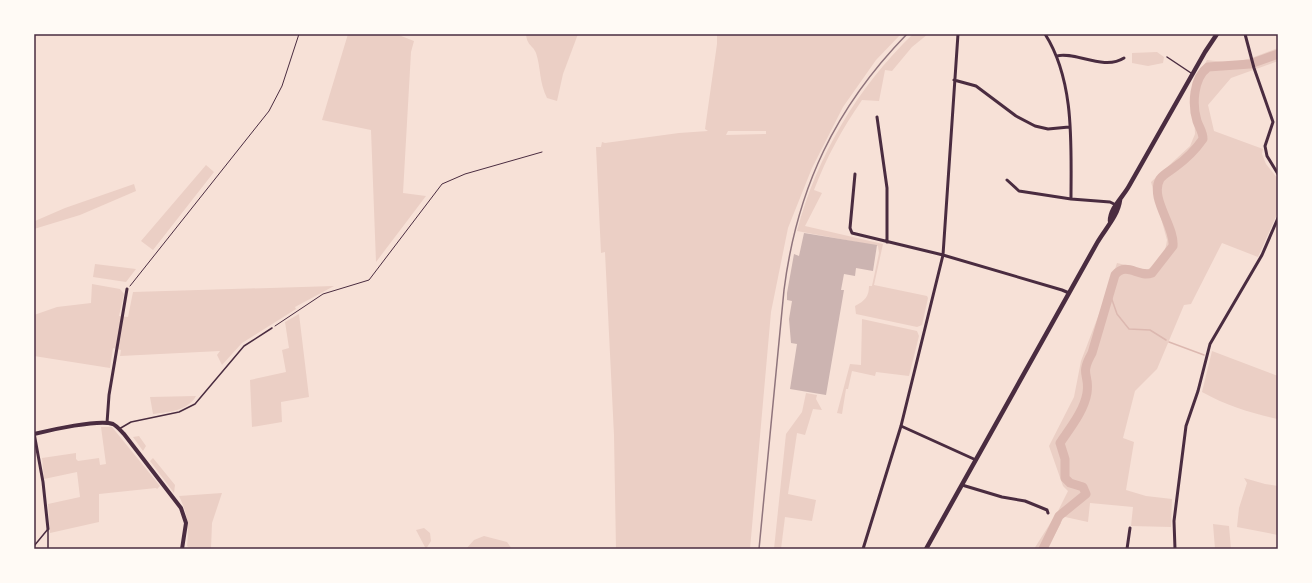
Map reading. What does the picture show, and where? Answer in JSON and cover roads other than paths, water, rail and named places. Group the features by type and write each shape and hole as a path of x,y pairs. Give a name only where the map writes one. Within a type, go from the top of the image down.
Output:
{"main road":[{"path":"926,549 1070,293 1120,200 1192,74 1217,34"}],"street":[{"path":"863,549 901,426 943,255 958,34"},
{"path":"1045,34 1057,56 1064,88 1071,145 1071,199"},
{"path":"1245,34 1251,59 1273,122 1265,146 1267,156 1278,174"},
{"path":"1057,56 1061,55 1085,60 1118,62 1124,58"},
{"path":"954,80 976,86 1016,116 1035,126 1048,129 1069,127"},
{"path":"877,117 887,188 887,242"},
{"path":"855,174 850,231 887,242 943,255 1070,293"},
{"path":"1007,180 1019,192 1071,199 1110,202 1117,206"},
{"path":"1175,549 1174,521 1186,426 1198,391 1210,344 1262,255 1278,218"},
{"path":"107,423 109,395 127,289"},
{"path":"48,529 43,482 34,434 59,428 107,423 114,424 181,508 186,523 182,549"},
{"path":"901,426 976,460"},
{"path":"962,485 1002,497 1025,501 1047,510 1048,513"},
{"path":"1127,549 1130,528"}],"lane":[{"path":"1167,57 1192,74"},
{"path":"119,429 131,422 179,412 195,404 244,346 272,328"},
{"path":"36,549 34,546 48,529"},
{"path":"48,529 48,549"}],"waterway":[{"path":"1043,549 1059,516 1086,494 1083,487 1070,483 1065,478 1065,459 1060,443 1076,419 1085,400 1088,386 1085,370 1092,353 1115,275 1124,269 1147,274 1152,273 1173,246 1173,238 1160,203 1157,187 1160,179 1186,158 1203,139 1202,132 1195,115 1194,107 1195,92 1199,78 1208,67 1250,64 1278,54"},
{"path":"1110,294 1117,314 1129,329 1150,330 1166,340"},
{"path":"1169,342 1204,355"}],"railway":[{"path":"759,549 784,290 790,253 799,217 823,152 840,121 859,91 907,34"}]}
